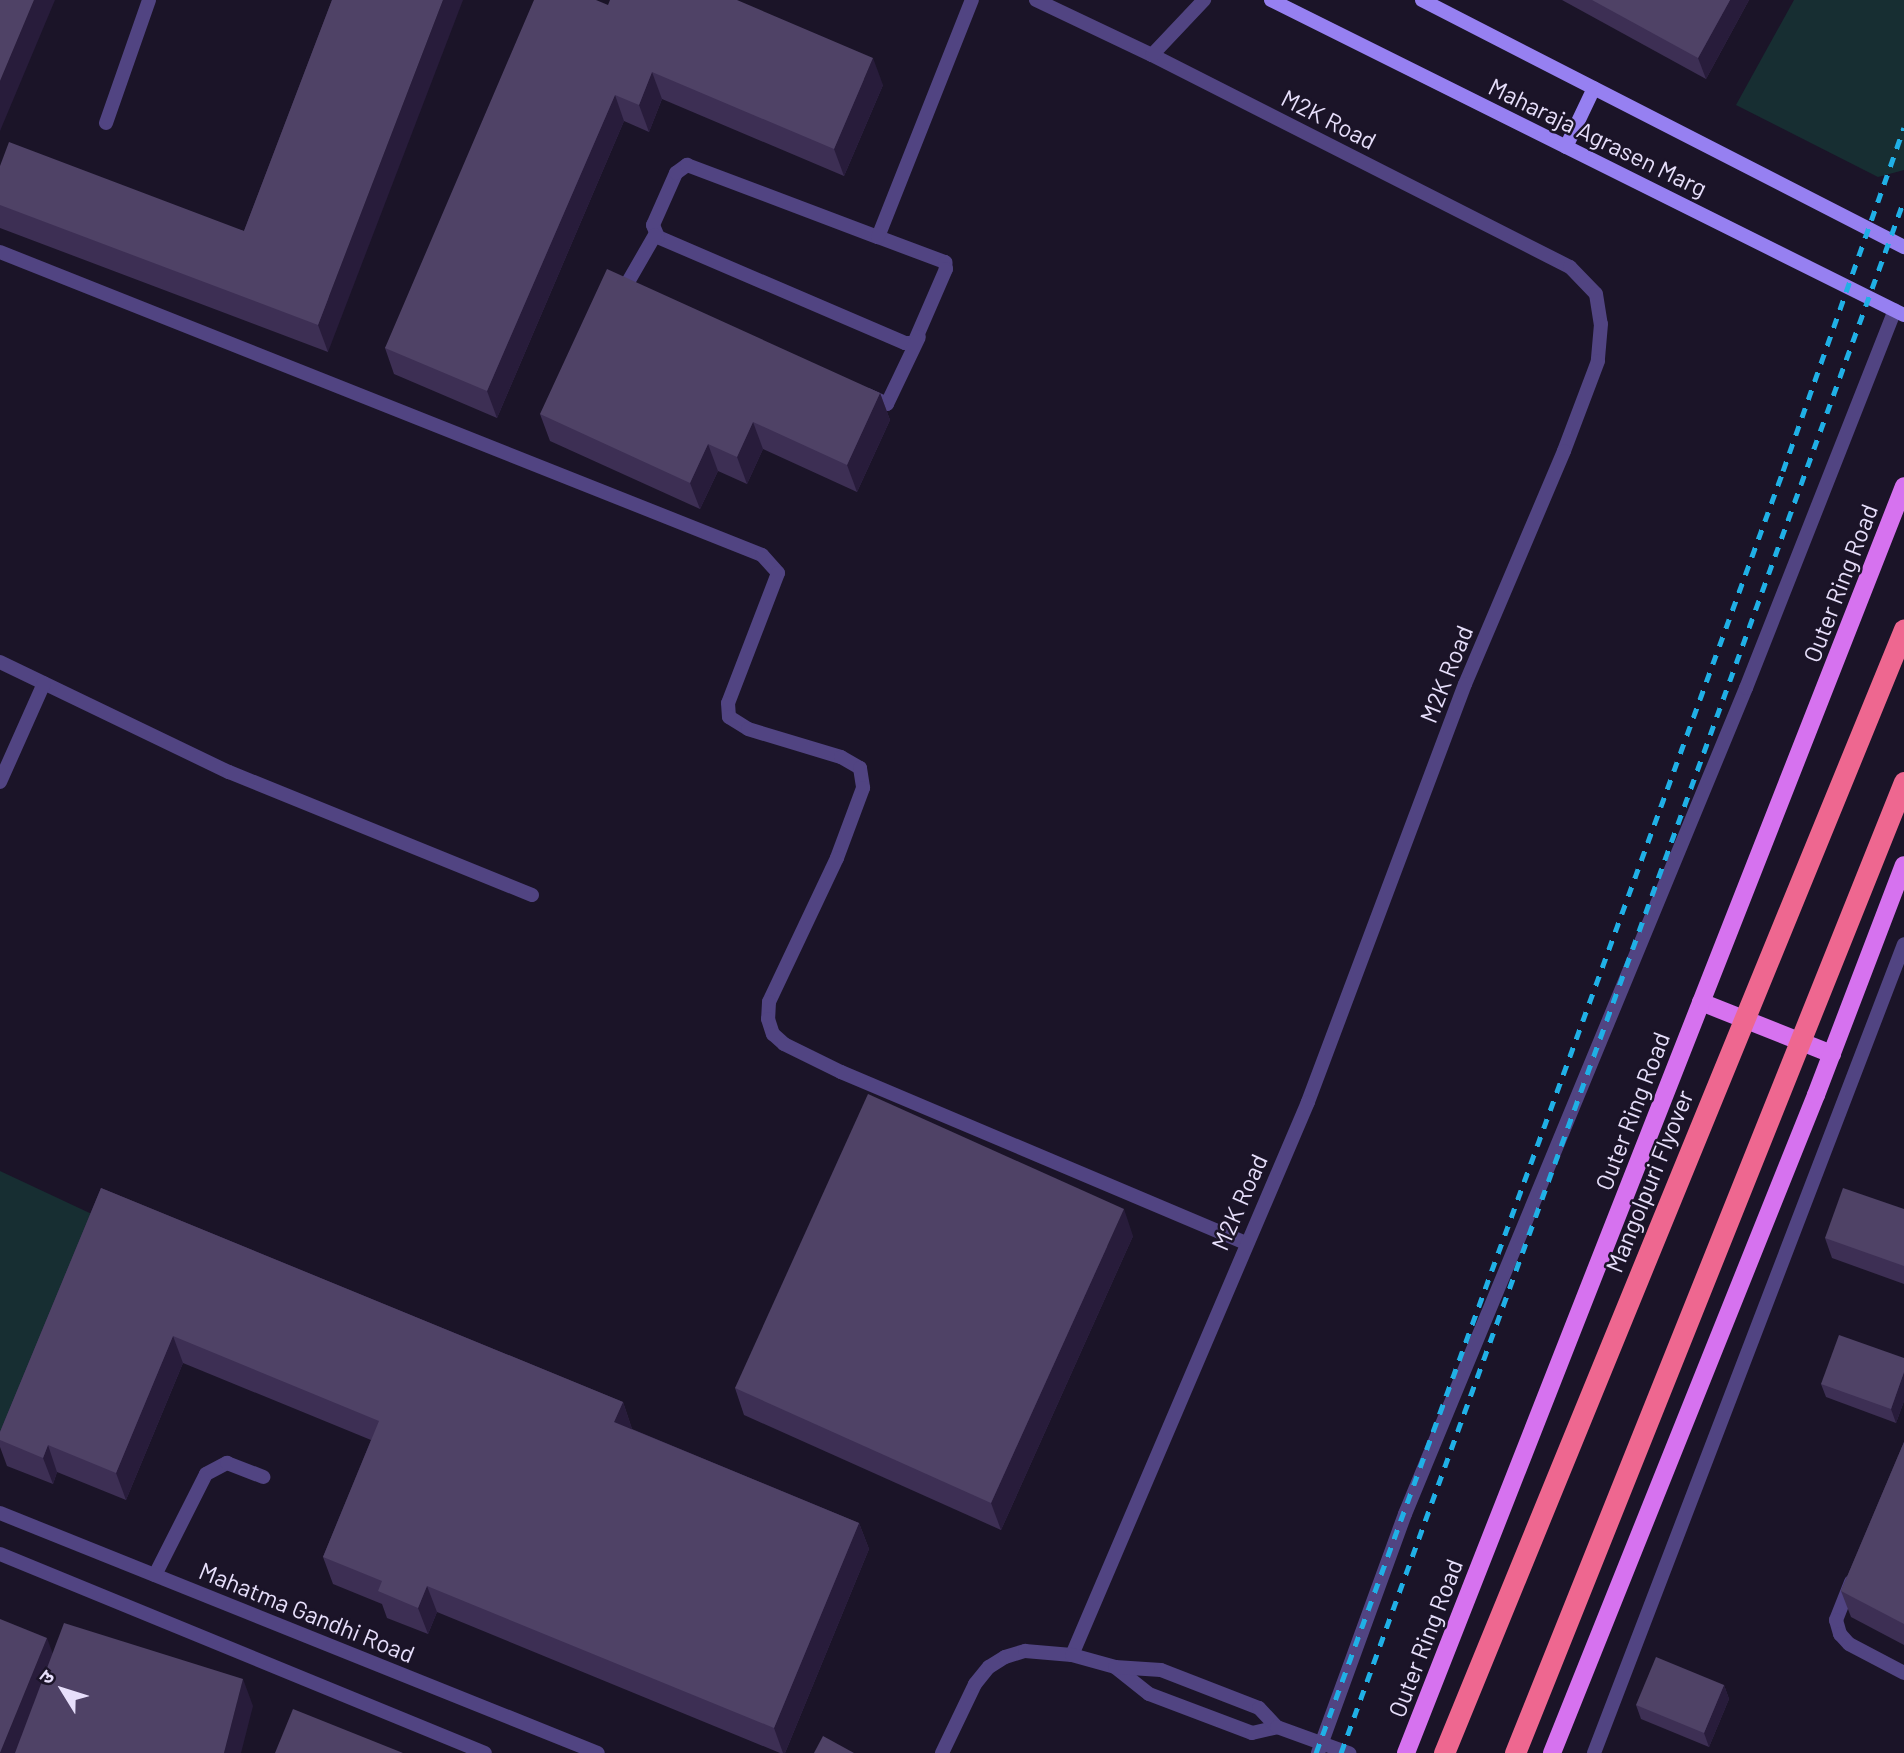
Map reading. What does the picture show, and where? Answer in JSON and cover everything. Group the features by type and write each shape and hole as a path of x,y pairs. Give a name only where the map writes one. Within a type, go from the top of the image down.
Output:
{"highway":[{"name":"Mangolpuri Flyover","path":"1444,1753 1904,629"},
{"path":"1515,1753 1904,782"}],"main road":[{"name":"Outer Ring Road","path":"1406,1753 1904,486"},
{"path":"1552,1753 1832,1054 1904,865"},
{"path":"1701,1002 1832,1054"}],"street":[{"path":"106,123 149,0"},
{"path":"878,237 972,0"},
{"name":"M2K Road","path":"1036,0 1152,55 1570,267 1596,294 1601,324 1598,361 1564,451 1465,684 1308,1102 1072,1655"},
{"path":"1152,55 1204,0"},
{"name":"Maharaja Agrasen Marg","path":"1271,0 1899,313"},
{"name":"Maharaja Agrasen Marg","path":"1422,0 1904,247"},
{"path":"1566,147 1594,88"},
{"path":"649,300 624,289 655,235 653,225 676,173 687,165 945,262 946,269 919,337 887,404 850,387"},
{"path":"655,235 905,343 914,343 919,337"},
{"path":"0,252 762,555 778,573 728,703 729,717 748,729 841,757 860,768 863,788 837,858 768,1002 768,1019 773,1034 784,1044 841,1072 1246,1243"},
{"path":"1319,1748 1405,1514 1899,313"},
{"path":"0,662 229,772 532,895"},
{"path":"0,782 44,683"},
{"path":"1594,1753 1904,944"},
{"path":"155,1575 206,1474 226,1463 263,1477"},
{"name":"Mahatma Gandhi Road","path":"0,1513 598,1753"},
{"path":"0,1554 485,1753"},
{"path":"1856,1571 1836,1620 1840,1634 1849,1644 1904,1673"},
{"path":"942,1753 975,1684 989,1667 1005,1657 1025,1651 1072,1655 1115,1667 1161,1670 1259,1708 1277,1727 1319,1748 1349,1753"},
{"path":"1115,1667 1149,1694 1252,1733 1277,1727"}],"green space":[{"path":"1794,0 1904,0 1904,170 1878,177 1736,105"},
{"path":"0,1171 96,1216 0,1440"}],"building":[{"path":"0,0 34,0 0,81"},
{"path":"332,0 443,0 318,325 0,205 0,166 9,142 244,231"},
{"path":"534,0 596,0 608,5 610,0 737,0 873,58 834,149 652,72 639,105 615,95 487,391 385,348"},
{"path":"1592,0 1730,0 1698,58"},
{"path":"607,269 880,393 847,465 753,422 737,457 708,444 690,483 540,414"},
{"path":"868,1094 1124,1209 991,1503 735,1388"},
{"path":"101,1188 623,1402 614,1422 859,1523 774,1728 427,1586 418,1608 378,1591 382,1581 323,1557 379,1421 173,1336 116,1473 48,1445 43,1458 0,1440 0,1432"},
{"path":"1843,1188 1904,1209 1904,1266 1825,1238"},
{"path":"1839,1335 1904,1358 1904,1372 1891,1409 1821,1384"},
{"path":"1904,1442 1904,1624 1841,1591"},
{"path":"0,1619 47,1638 0,1753"},
{"path":"64,1623 243,1679 224,1753 15,1753"},
{"path":"1656,1657 1724,1685 1704,1733 1636,1705"},
{"path":"293,1709 403,1753 275,1753"},
{"path":"823,1736 854,1753 814,1753"}],"railway":[{"path":"1316,1753 1783,471 1904,128"},
{"path":"1341,1753 1904,200"}]}
